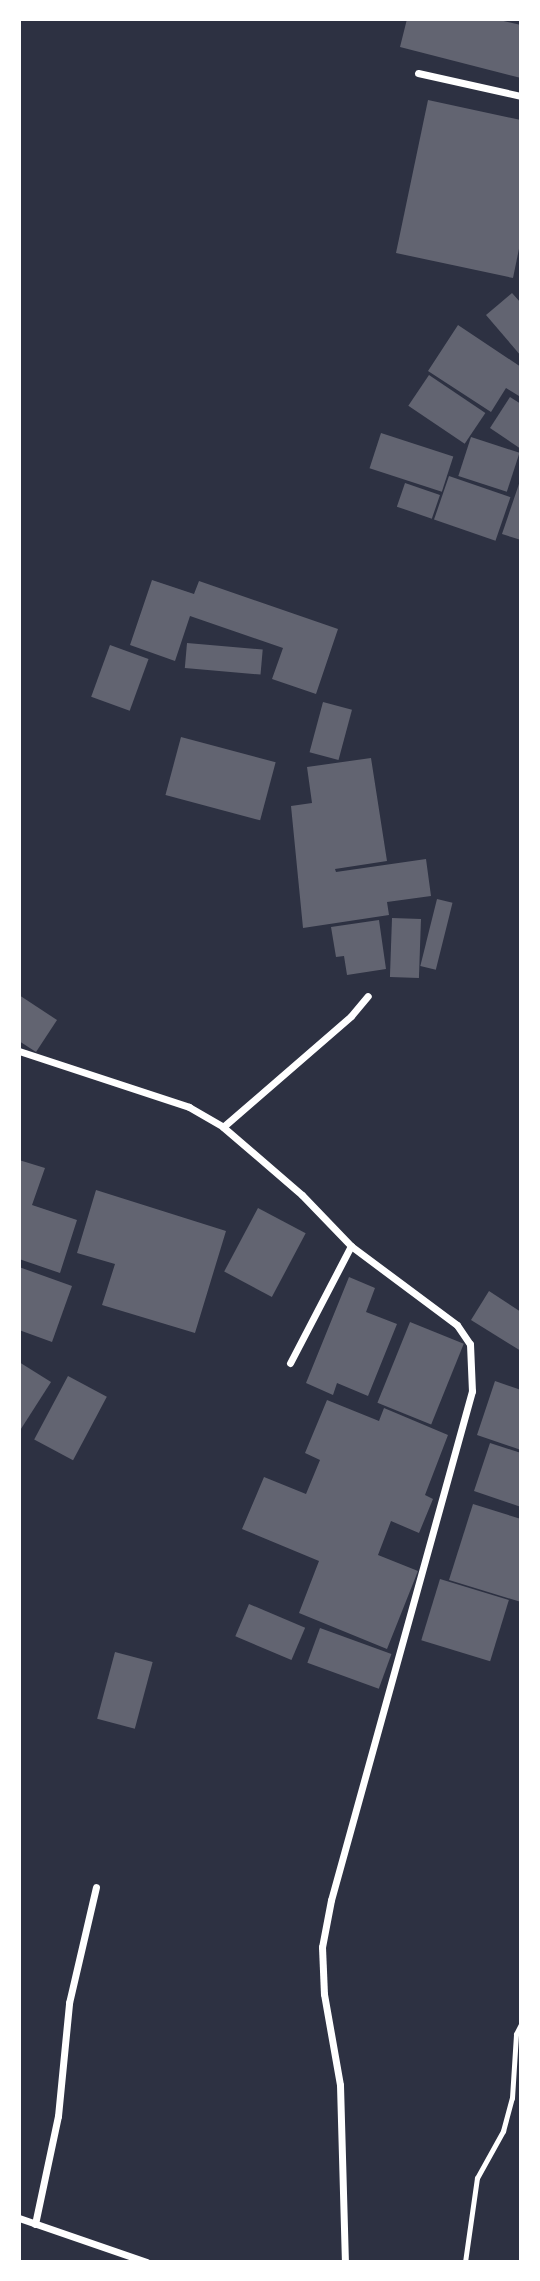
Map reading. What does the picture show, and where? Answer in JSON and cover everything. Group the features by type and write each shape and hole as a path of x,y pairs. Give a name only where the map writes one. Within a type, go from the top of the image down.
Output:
{"street":[{"path":"418,73 521,96"},
{"path":"223,1127 351,1016 368,996"},
{"path":"19,1051 189,1107 223,1127 302,1195 351,1246 457,1325 470,1344 474,1367 472,1391 331,1900 322,1947 324,1994 340,2085 345,2262"},
{"path":"289,1363 351,1246"},
{"path":"35,2224 58,2116 69,2003 96,1886"},
{"path":"19,2218 147,2262"}],"lane":[{"path":"465,2262 477,2178 503,2131 512,2098 516,2034 521,2024"}],"building":[{"path":"407,19 495,19 521,25 521,78 400,47"},
{"path":"428,100 521,120 521,239 513,278 396,253"},
{"path":"512,293 521,303 521,356 486,315"},
{"path":"458,325 521,367 519,396 506,388 491,412 428,371"},
{"path":"429,375 485,413 465,444 408,406"},
{"path":"510,397 521,404 521,449 490,428"},
{"path":"381,433 453,456 442,492 370,468"},
{"path":"471,437 520,453 507,492 458,476"},
{"path":"449,476 510,497 495,541 434,519"},
{"path":"521,478 521,540 502,534"},
{"path":"405,483 440,495 432,519 397,507"},
{"path":"152,580 194,594 199,581 338,629 316,694 272,679 283,648 190,616 175,661 130,645"},
{"path":"187,643 263,650 261,675 185,668"},
{"path":"110,645 149,659 130,711 91,697"},
{"path":"323,702 352,710 339,760 310,752"},
{"path":"181,737 276,762 260,820 165,795"},
{"path":"371,758 387,861 335,869 336,872 426,859 431,896 387,902 389,915 303,928 291,806 312,803 307,767"},
{"path":"437,899 453,903 436,970 420,966"},
{"path":"392,918 421,919 419,978 390,977"},
{"path":"379,920 386,969 347,975 344,956 336,957 331,927"},
{"path":"19,995 57,1020 36,1052 19,1041"},
{"path":"19,1160 45,1168 32,1205 77,1220 60,1273 19,1259"},
{"path":"96,1190 226,1231 195,1333 102,1305 115,1264 77,1253"},
{"path":"258,1208 306,1233 272,1297 224,1272"},
{"path":"19,1267 72,1286 52,1342 19,1330"},
{"path":"349,1277 375,1288 366,1312 397,1324 368,1396 337,1383 333,1395 306,1383"},
{"path":"489,1291 521,1312 521,1351 471,1320"},
{"path":"410,1322 464,1344 431,1424 377,1403"},
{"path":"19,1362 51,1382 19,1432"},
{"path":"68,1376 107,1397 73,1460 34,1440"},
{"path":"495,1381 521,1390 521,1450 477,1435"},
{"path":"327,1400 379,1421 384,1408 448,1435 425,1495 433,1499 419,1533 391,1521 378,1555 418,1571 387,1649 299,1613 319,1561 242,1529 264,1477 306,1494 320,1460 305,1453"},
{"path":"490,1443 521,1453 521,1507 474,1491"},
{"path":"473,1504 521,1519 521,1602 449,1580"},
{"path":"440,1579 509,1600 490,1661 421,1640"},
{"path":"249,1604 305,1628 291,1660 235,1636"},
{"path":"320,1628 391,1654 379,1689 307,1663"},
{"path":"115,1652 153,1662 135,1729 97,1719"}]}
